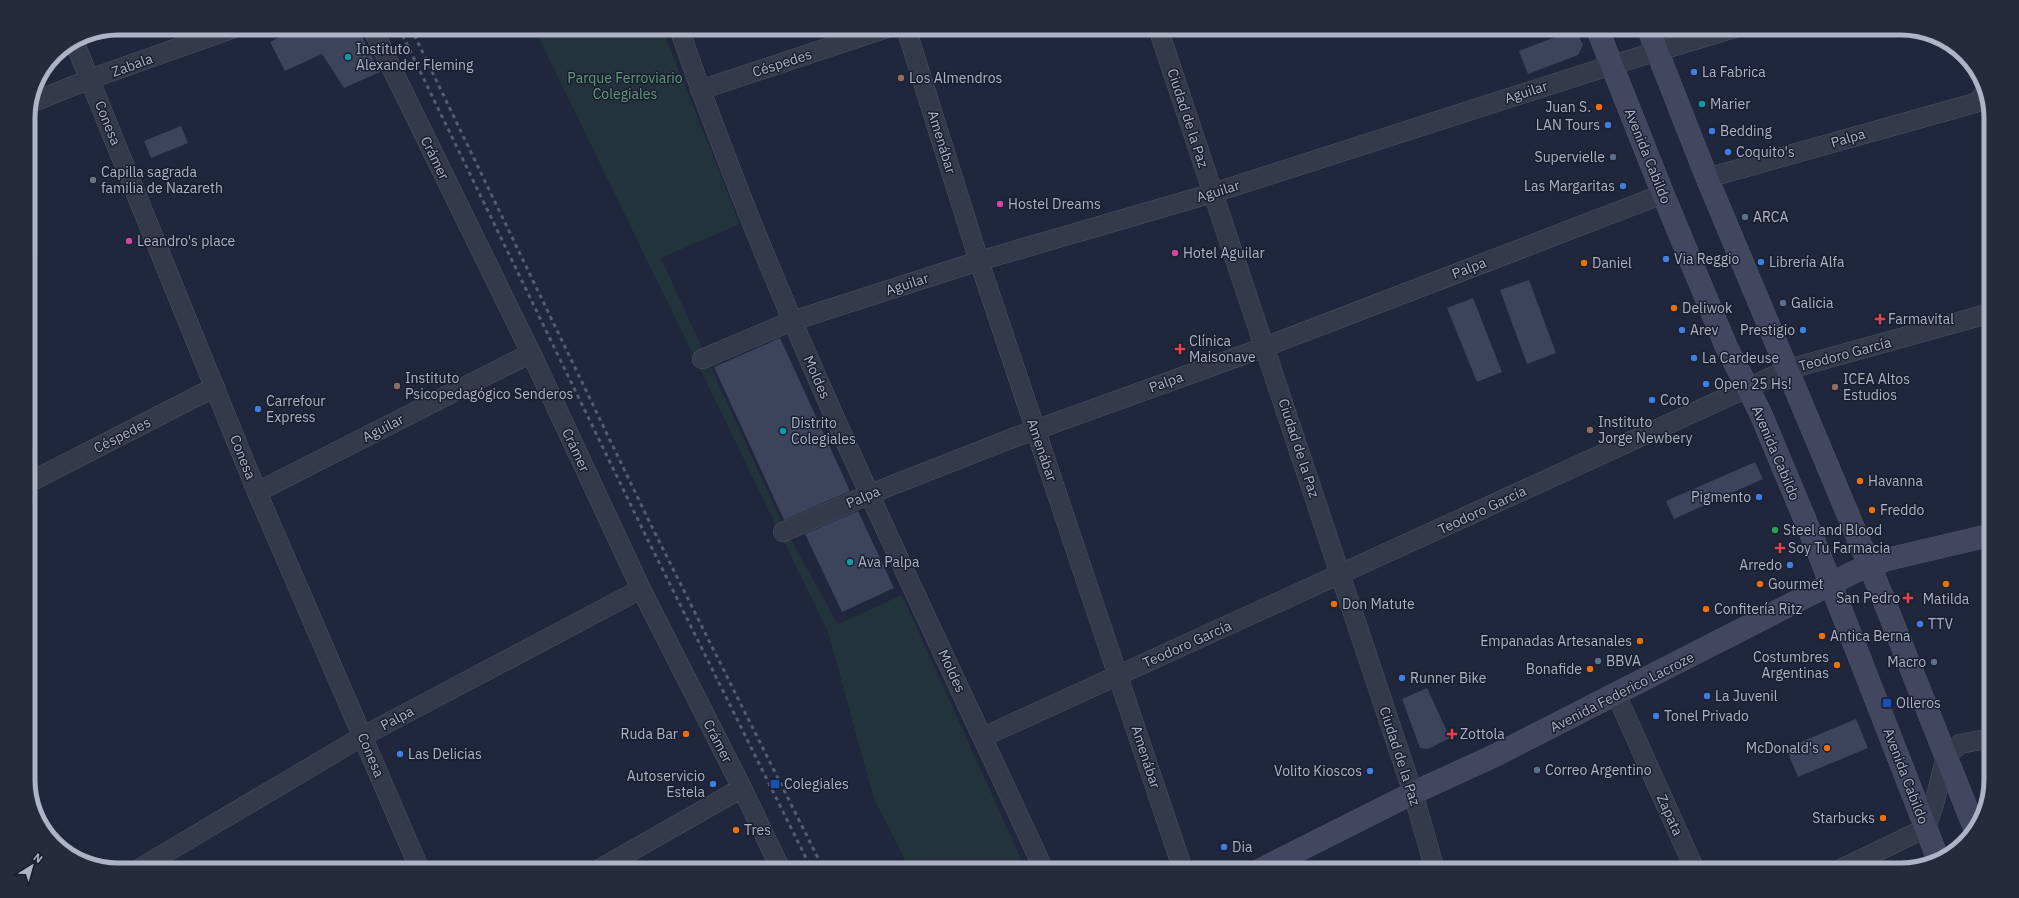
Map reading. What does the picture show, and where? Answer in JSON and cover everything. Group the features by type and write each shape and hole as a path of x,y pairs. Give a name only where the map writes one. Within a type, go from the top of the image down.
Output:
{"main road":[{"name":"Avenida Cabildo","path":"1600,35 1663,194 1726,346 1748,389 1786,476 1936,855"},
{"path":"1651,35 1707,178 1789,369 1972,823"},
{"name":"Avenida Federico Lacroze","path":"1274,863 1413,793 1496,755 1753,626 1830,584 1869,566 1889,559 1984,537"}],"street":[{"name":"Zabala","path":"37,100 90,79 214,35"},
{"name":"Crámer","path":"375,35 531,353 641,589 742,788 778,863"},
{"name":"Moldes","path":"680,35 700,90 792,321 870,494 1041,863"},
{"name":"Céspedes","path":"700,90 867,35"},
{"name":"Amenábar","path":"908,35 979,261 1181,863"},
{"name":"Ciudad de la Paz","path":"1160,35 1413,793 1433,863"},
{"name":"Aguilar","path":"702,359 792,321 979,261 1213,193 1612,65 1713,35"},
{"name":"Conesa","path":"76,47 257,492 364,736 417,863"},
{"name":"Palpa","path":"1707,178 1975,103 1981,98"},
{"name":"Palpa","path":"783,532 870,494 1036,430 1265,346 1663,194"},
{"name":"Teodoro García","path":"983,737 1789,369 1984,314"},
{"name":"Aguilar","path":"257,492 531,353"},
{"name":"Céspedes","path":"35,479 215,387"},
{"name":"Palpa","path":"149,863 364,736 641,589"},
{"name":"Zapata","path":"1616,694 1692,863"},
{"path":"1854,863 1926,828 1934,804 1946,756 1960,744 1984,739"},
{"path":"610,863 742,788"}],"green space":[{"name":"Parque Ferroviario Colegiales","path":"537,35 665,35 740,224 661,258 784,527 838,624 902,595 1023,863 906,863 874,799 828,632"}],"building":[{"name":"Instituto Alexander Fleming","path":"284,35 361,35 380,72 344,88 322,54 285,71 270,42"},
{"path":"1560,35 1579,35 1583,45 1578,55 1528,74 1519,51"},
{"path":"181,126 188,143 151,158 144,141"},
{"path":"1529,280 1556,353 1527,364 1500,290"},
{"path":"1473,298 1502,372 1477,382 1447,308"},
{"name":"Distrito Colegiales","path":"780,338 850,491 784,520 714,367"},
{"path":"1755,462 1763,479 1674,519 1666,501"},
{"name":"Ava Palpa","path":"858,511 894,588 842,612 805,534"},
{"path":"1427,688 1450,738 1428,749 1420,748 1402,699"},
{"name":"McDonald's","path":"1856,719 1868,748 1798,777 1786,748"}],"railway":[{"path":"402,35 642,528 809,863"},
{"path":"414,35 650,523 820,863"}],"place":[{"name":"Instituto Alexander Fleming","path":"348,57"},
{"name":"La Fabrica","path":"1694,72"},
{"name":"Los Almendros","path":"901,78"},
{"name":"Marier","path":"1702,104"},
{"name":"Juan S.","path":"1599,107"},
{"name":"LAN Tours","path":"1608,125"},
{"name":"Bedding","path":"1712,131"},
{"name":"Coquito's","path":"1728,152"},
{"name":"Supervielle","path":"1613,157"},
{"name":"Capilla sagrada familia de Nazareth","path":"93,180"},
{"name":"Las Margaritas","path":"1623,186"},
{"name":"Hostel Dreams","path":"1000,204"},
{"name":"ARCA","path":"1745,217"},
{"name":"Leandro's place","path":"129,241"},
{"name":"Hotel Aguilar","path":"1175,253"},
{"name":"Via Reggio","path":"1666,259"},
{"name":"Librería Alfa","path":"1761,262"},
{"name":"Daniel","path":"1584,263"},
{"name":"Galicia","path":"1783,303"},
{"name":"Deliwok","path":"1674,308"},
{"name":"Farmavital","path":"1880,319"},
{"name":"Arev","path":"1682,330"},
{"name":"Prestigio","path":"1803,330"},
{"name":"Clínica Maisonave","path":"1180,349"},
{"name":"La Cardeuse","path":"1694,358"},
{"name":"Open 25 Hs!","path":"1706,384"},
{"name":"Instituto Psicopedagógico Senderos","path":"397,386"},
{"name":"ICEA Altos Estudios","path":"1835,387"},
{"name":"Coto","path":"1652,400"},
{"name":"Carrefour Express","path":"258,409"},
{"name":"Instituto Jorge Newbery","path":"1590,430"},
{"name":"Distrito Colegiales","path":"783,431"},
{"name":"Havanna","path":"1860,481"},
{"name":"Pigmento","path":"1759,497"},
{"name":"Freddo","path":"1872,510"},
{"name":"Steel and Blood","path":"1775,530"},
{"name":"Soy Tu Farmacia","path":"1780,548"},
{"name":"Ava Palpa","path":"850,562"},
{"name":"Arredo","path":"1790,565"},
{"name":"Gourmet","path":"1760,584"},
{"name":"Matilda","path":"1946,584"},
{"name":"San Pedro","path":"1908,598"},
{"name":"Don Matute","path":"1334,604"},
{"name":"Confitería Ritz","path":"1706,609"},
{"name":"TTV","path":"1920,624"},
{"name":"Antica Berna","path":"1822,636"},
{"name":"Empanadas Artesanales","path":"1640,641"},
{"name":"BBVA","path":"1598,661"},
{"name":"Macro","path":"1934,662"},
{"name":"Costumbres Argentinas","path":"1837,665"},
{"name":"Bonafide","path":"1590,669"},
{"name":"Runner Bike","path":"1402,678"},
{"name":"La Juvenil","path":"1707,696"},
{"name":"Olleros","path":"1887,703"},
{"name":"Tonel Privado","path":"1656,716"},
{"name":"Ruda Bar","path":"686,734"},
{"name":"Zottola","path":"1452,734"},
{"name":"McDonald's","path":"1827,748"},
{"name":"Las Delicias","path":"400,754"},
{"name":"Correo Argentino","path":"1537,770"},
{"name":"Volito Kioscos","path":"1370,771"},
{"name":"Autoservicio Estela","path":"713,784"},
{"name":"Colegiales","path":"775,784"},
{"name":"Starbucks","path":"1883,818"},
{"name":"Tres","path":"736,830"},
{"name":"Dia","path":"1224,847"}]}
